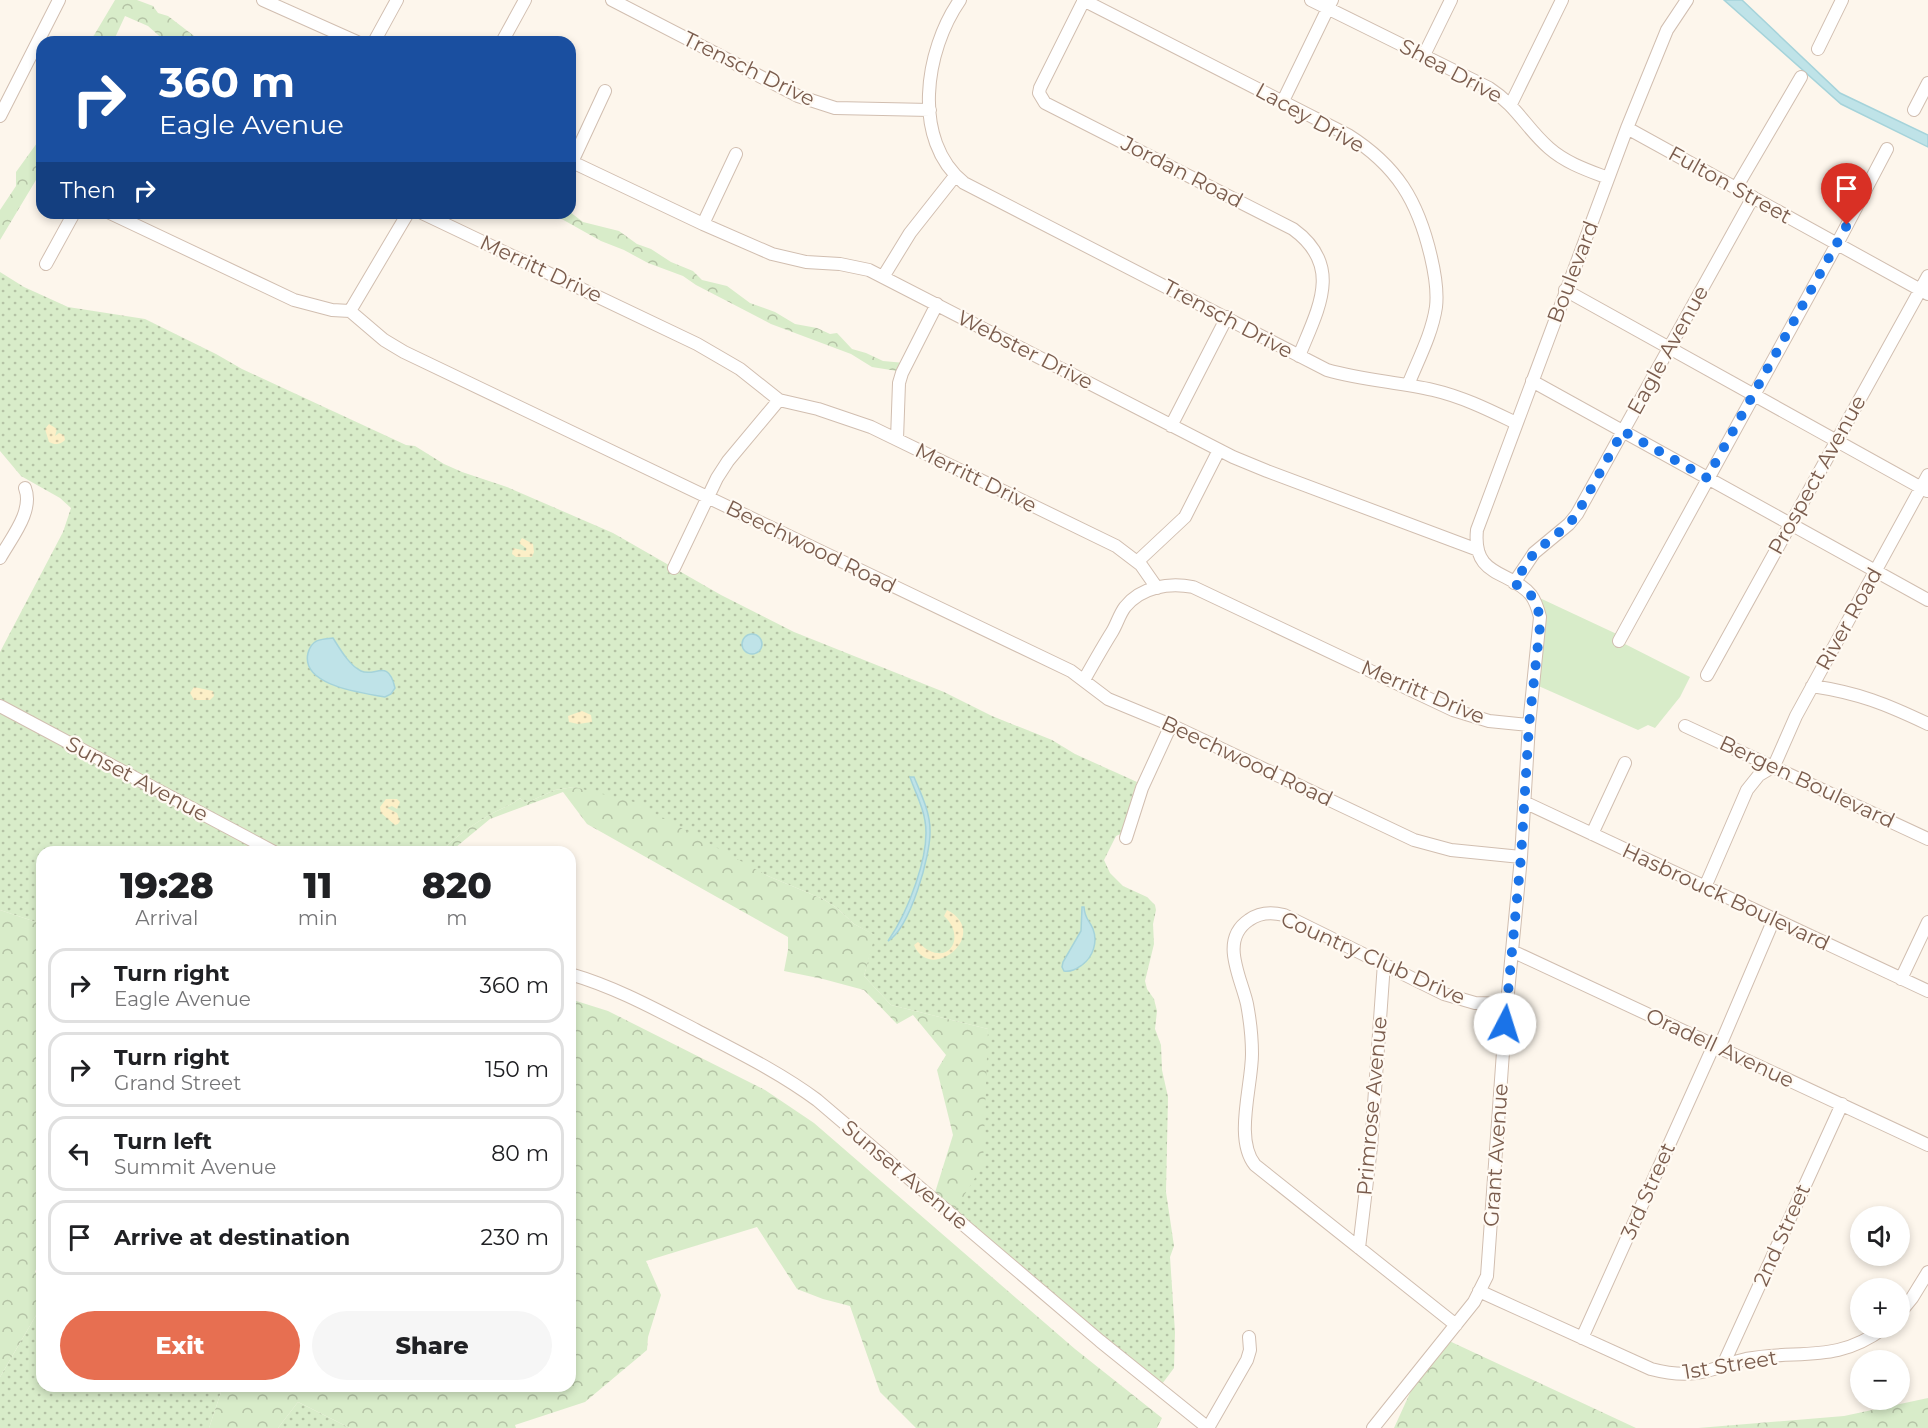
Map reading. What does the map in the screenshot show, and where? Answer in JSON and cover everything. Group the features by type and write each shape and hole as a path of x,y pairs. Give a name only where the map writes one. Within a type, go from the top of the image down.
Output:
{"street":[{"path":"41,36 60,0"},
{"path":"263,0 344,36"},
{"path":"377,36 397,0"},
{"path":"505,36 525,0"},
{"name":"Trensch Drive","path":"612,0 813,102 834,108 930,110"},
{"path":"883,277 910,233 955,176 941,158 936,145 930,110 930,84 933,63 946,24 960,0"},
{"name":"Lacey Drive","path":"1083,0 1348,135 1379,157 1403,186 1421,219 1436,277 1436,304 1430,329 1408,385"},
{"name":"Jordan Road","path":"1083,0 1040,88 1041,99 1302,235 1311,244 1320,262 1324,285 1321,303 1299,356"},
{"name":"Shea Drive","path":"1311,0 1330,4 1489,88 1511,104 1550,150 1575,165 1608,178"},
{"path":"1424,55 1451,0"},
{"path":"1511,104 1562,0"},
{"name":"Boulevard","path":"1478,550 1477,530 1565,290 1667,30 1688,0"},
{"path":"1818,49 1842,0"},
{"path":"1283,101 1330,4"},
{"path":"0,116 36,46"},
{"path":"1736,188 1801,77"},
{"path":"1914,110 1928,83"},
{"path":"576,150 604,91"},
{"name":"Fulton Street","path":"1627,128 1924,292"},
{"path":"1619,641 1887,149"},
{"path":"703,224 736,154"},
{"name":"Webster Drive","path":"576,163 772,254 789,259 855,266 883,277 1219,450 1267,471 1478,550"},
{"name":"Trensch Drive","path":"955,176 969,186 1327,370 1408,385 1467,400 1516,423"},
{"name":"Eagle Avenue","path":"1514,583 1534,553 1569,524 1577,514 1753,197"},
{"path":"46,264 71,219"},
{"path":"123,219 294,300 332,310 350,311 404,219"},
{"name":"Merritt Drive","path":"435,219 697,344 740,369 779,400 844,417 897,439 1116,546 1138,561 1157,588 1171,585 1192,587 1453,710 1489,721 1529,725"},
{"name":"Prospect Avenue","path":"1707,675 1837,441 1924,292 1928,276"},
{"path":"1565,290 1925,489"},
{"path":"897,439 899,383 902,372 936,304"},
{"name":"Beechwood Road","path":"350,311 384,340 404,352 1071,671 1108,699 1171,725 1414,840 1451,850 1521,857"},
{"path":"1171,426 1227,317"},
{"path":"1532,381 1928,600"},
{"path":"674,568 707,498 728,461 779,400"},
{"path":"1138,561 1185,517 1219,450"},
{"name":"River Road","path":"1774,766 1792,723 1875,571 1925,489 1928,475"},
{"path":"0,558 27,509 28,495 25,488"},
{"name":"Grant Avenue","path":"1373,1428 1474,1302 1487,1276 1507,1004 1521,857 1529,725 1540,617 1538,608 1529,593 1490,569 1478,550"},
{"path":"1084,680 1126,607 1143,593 1157,588"},
{"path":"1812,686 1869,698 1928,724"},
{"name":"Sunset Avenue","path":"0,706 263,846"},
{"path":"1126,838 1142,788 1171,725"},
{"name":"Bergen Boulevard","path":"1685,726 1928,839"},
{"path":"1592,834 1625,762"},
{"path":"1705,887 1747,789 1759,775 1774,766"},
{"name":"Hasbrouck Boulevard","path":"1524,802 1928,991"},
{"name":"Country Club Drive","path":"1456,1325 1255,1166 1248,1156 1244,1139 1251,1064 1250,1026 1233,947 1239,930 1245,924 1260,914 1276,913 1384,963 1444,994 1459,999 1507,1004"},
{"name":"3rd Street","path":"1582,1338 1773,919"},
{"path":"1901,979 1928,922"},
{"name":"Oradell Avenue","path":"1512,951 1928,1144"},
{"name":"Primrose Avenue","path":"1359,1248 1371,1147 1384,963"},
{"name":"Sunset Avenue","path":"576,976 629,995 793,1082 1100,1341 1208,1428"},
{"name":"2nd Street","path":"1723,1365 1842,1104"},
{"path":"1910,1300 1928,1272"},
{"name":"1st Street","path":"1479,1291 1651,1369 1665,1373 1694,1373 1754,1358 1830,1352 1868,1338"},
{"path":"1208,1428 1247,1360 1250,1350 1249,1337"}],"green space":[{"path":"115,0 137,0 153,6 158,13 168,16 194,36 159,36 148,26 125,16 116,36 94,36"},
{"path":"36,144 36,180 0,240 0,210 16,186 16,172"},
{"path":"576,217 583,222 619,231 637,244 693,271 702,280 727,286 750,303 775,312 795,324 817,328 830,334 837,333 852,349 883,361 905,363 897,371 872,367 851,354 771,324 683,276 601,241 562,219 576,219"},
{"path":"0,272 24,287 68,307 145,319 242,369 406,445 415,446 444,464 507,487 613,533 721,595 794,632 944,692 992,716 1052,740 1075,754 1137,782 1131,800 1134,813 1128,831 1116,836 1104,860 1110,873 1123,886 1147,897 1155,905 1156,910 1153,924 1154,944 1145,981 1157,1011 1155,1029 1161,1045 1162,1070 1168,1097 1166,1192 1174,1246 1170,1257 1175,1332 1174,1368 1159,1388 952,1215 960,1199 988,1029 891,1005 864,976 874,935 854,924 837,908 823,899 768,876 590,792 574,787 555,790 526,803 520,798 471,826 447,846 36,846 36,922 0,910 0,652 63,532 71,508 60,498 21,476 0,451"},
{"path":"1529,593 1621,636 1619,641 1690,677 1680,697 1655,728 1648,725 1638,730 1534,684 1540,626"},
{"path":"574,787 634,802 768,876 823,899 854,924 875,935 864,976 891,1005 988,1029 983,1165 952,1215 933,1199 953,1135 937,1070 946,1055 913,1015 897,1024 864,990 784,971 788,937 587,824 563,792 490,819 457,846 447,846 471,826 520,798 526,803 555,790"},
{"path":"0,910 36,922 36,1315 0,1377"},
{"path":"576,1001 608,1011 765,1090 814,1123 1075,1349 1162,1418 1157,1428 916,1428 880,1392 850,1306 797,1289 757,1227 646,1261 661,1295 648,1337 647,1350 585,1402 515,1425 516,1428 350,1428 298,1402 278,1428 209,1428 221,1392 576,1392"},
{"path":"36,1315 36,1392 221,1392 209,1428 0,1428 0,1377"},
{"path":"1445,1339 1636,1428 1394,1428 1420,1371"},
{"path":"1928,1398 1928,1428 1698,1428 1844,1416 1872,1410 1910,1410 1910,1402"},
{"path":"298,1402 350,1428 278,1428"}],"sand":[{"path":"49,424 57,429 55,436 59,433 64,435 65,440 57,444 49,442 45,429"},
{"path":"522,538 533,544 532,557 516,557 512,554 513,548 526,551 526,548 519,543"},
{"path":"194,687 213,691 214,696 210,700 194,700 190,693"},
{"path":"582,711 591,715 592,722 578,724 569,722 568,716"},
{"path":"386,799 397,799 400,802 397,809 392,806 387,808 397,813 400,821 398,824 395,825 381,813 380,807"},
{"path":"947,910 959,920 963,931 961,942 944,958 933,960 922,956 914,945 918,942 928,950 938,953 950,949 953,944 953,930 944,916"}],"water":[{"path":"1724,0 1742,0 1840,93 1928,135 1928,147 1841,104"},
{"path":"752,634 759,637 762,644 759,651 752,654 745,651 742,644 745,637"},
{"path":"333,638 345,656 361,671 381,670 389,673 395,688 391,694 385,697 349,690 323,680 314,673 308,664 310,648 318,641"},
{"path":"910,777 914,777 930,823 927,856 911,907 896,934 888,941 910,900 924,850 926,835 924,815"},
{"path":"1082,907 1092,926 1095,939 1093,949 1089,958 1082,965 1072,971 1064,971 1063,962 1081,931"}],"route":[{"path":"1505,1024 1521,857 1529,725 1540,626 1540,617 1534,599 1514,583 1534,553 1569,524 1577,514 1623,431 1707,478 1847,225"}]}
